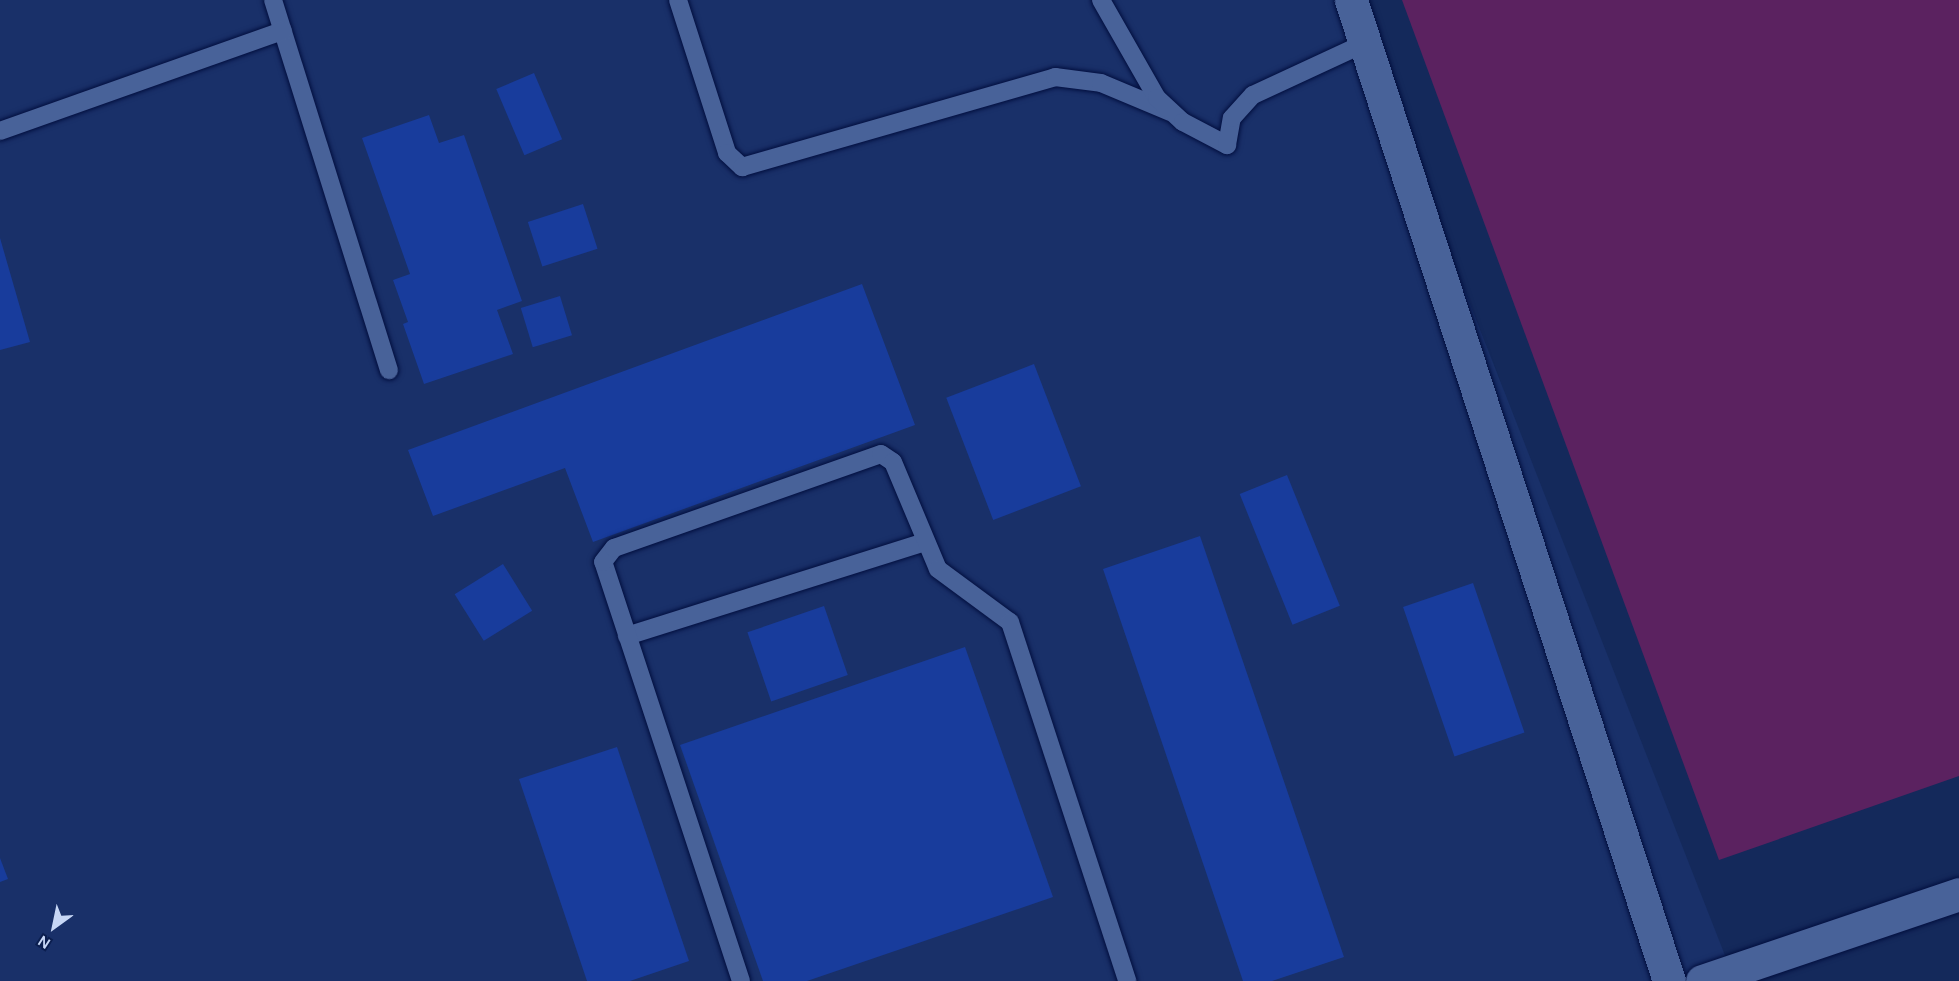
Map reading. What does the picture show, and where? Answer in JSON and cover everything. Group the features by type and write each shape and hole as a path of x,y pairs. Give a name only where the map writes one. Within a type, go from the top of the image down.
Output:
{"street":[{"path":"1351,0 1669,981"},
{"path":"1702,981 1959,894"}],"lane":[{"path":"273,0 389,370"},
{"path":"678,0 728,153 742,166 1055,77 1101,83 1170,112 1227,145 1232,118 1253,95 1365,43"},
{"path":"1101,0 1158,98 1170,112"},
{"path":"0,130 283,31"},
{"path":"741,981 603,562 607,552 881,454 893,462 926,542 947,579 1000,611 1010,622 1127,981"},
{"path":"627,636 926,542"}],"shaded area":[{"path":"0,0 1351,0 1735,981 0,981"},
{"path":"1402,0 1959,0 1959,776 1719,860"}],"building":[{"path":"534,73 562,139 524,155 496,89"},
{"path":"429,115 439,143 464,135 522,301 497,310 513,354 424,384 403,324 408,322 393,280 410,274 362,138"},
{"path":"583,204 598,249 542,267 528,222"},
{"path":"0,238 30,342 0,350"},
{"path":"862,284 915,425 593,542 565,468 433,516 408,450"},
{"path":"560,296 572,335 533,347 521,308"},
{"path":"1034,364 1081,486 993,520 946,398"},
{"path":"1287,475 1340,606 1293,625 1240,494"},
{"path":"1200,536 1344,957 1272,981 1243,981 1103,569"},
{"path":"503,564 532,611 484,641 455,594"},
{"path":"1473,583 1524,732 1454,756 1403,607"},
{"path":"824,606 848,675 771,701 747,632"},
{"path":"965,647 1053,897 807,981 763,981 680,745"},
{"path":"617,747 689,961 630,981 587,981 519,779"},
{"path":"0,858 8,879 0,882"}]}
